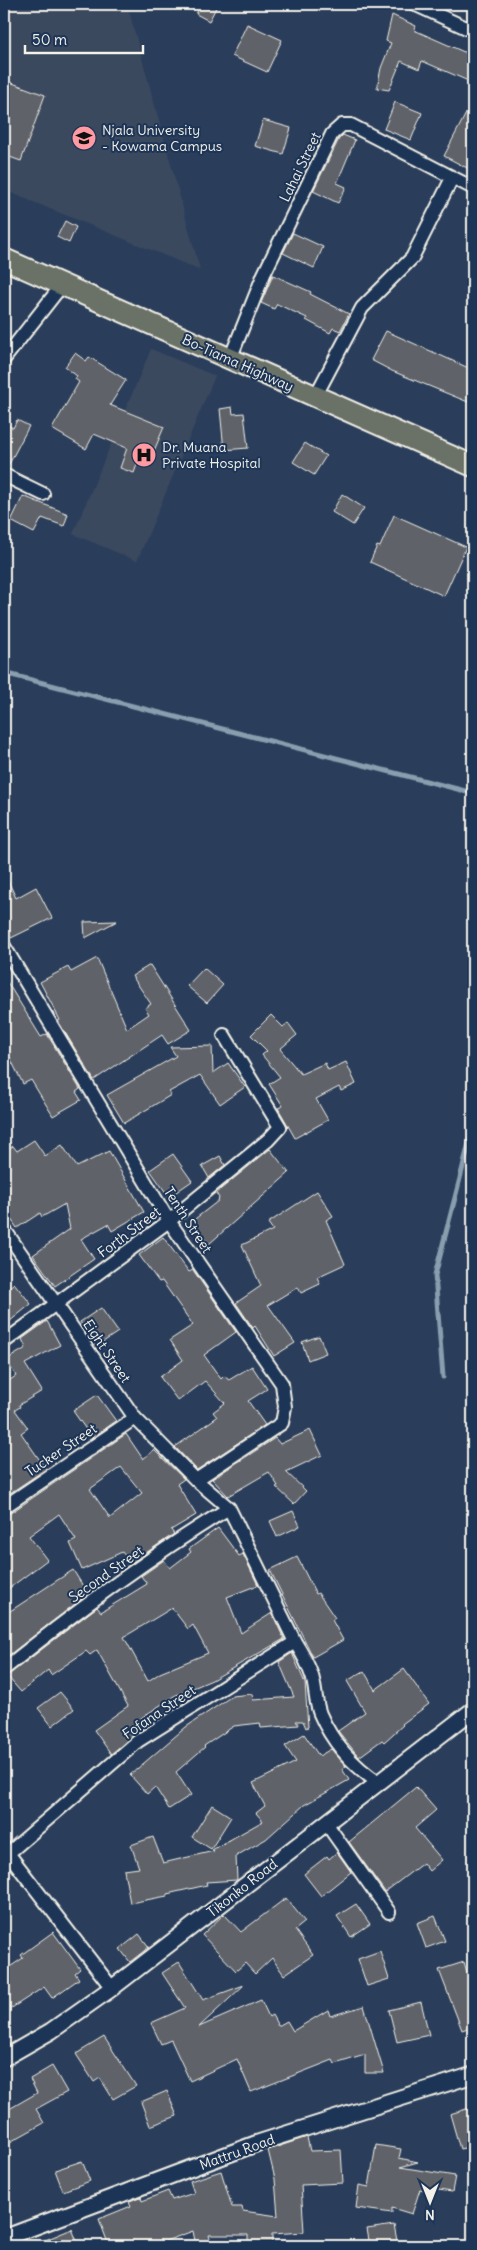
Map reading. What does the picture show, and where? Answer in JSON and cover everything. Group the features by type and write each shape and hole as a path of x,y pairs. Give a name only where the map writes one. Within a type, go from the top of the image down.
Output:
{"highway":[{"name":"Bo-Tiama Highway","path":"4,259 473,466"}],"street":[{"path":"414,4 473,31"},
{"name":"Lahai Street","path":"230,359 264,274 332,134 338,127 351,125 473,188"},
{"path":"316,397 362,308 412,258 452,178"},
{"path":"4,359 62,285"},
{"path":"4,475 43,494"},
{"name":"Tenth Street","path":"4,946 169,1221 282,1384 285,1406 282,1423 196,1480"},
{"name":"Forth Street","path":"4,1342 169,1221 280,1128 224,1035"},
{"name":"Eight Street","path":"4,1229 135,1418 196,1480 229,1508"},
{"name":"Tucker Street","path":"4,1507 135,1418"},
{"path":"229,1508 294,1642 304,1656 312,1676 320,1714 345,1756 357,1769 379,1783"},
{"name":"Second Street","path":"4,1669 52,1630 200,1526 229,1508"},
{"name":"Fofana Street","path":"5,1854 138,1741 294,1642"},
{"name":"Tikonko Road","path":"4,2058 51,2031 112,1988 473,1710"},
{"path":"326,1823 389,1912"},
{"path":"5,1854 112,1988"},
{"name":"Mattru Road","path":"4,2238 258,2143 473,2075"}],"shaded area":[{"name":"Njala University - Kowama Campus","path":"4,4 127,4 200,270 4,190"},
{"name":"Dr. Muana Private Hospital","path":"151,349 215,376 137,561 73,534"}],"building":[{"path":"201,4 218,4 209,21 196,14"},
{"path":"392,15 416,26 414,30 473,56 473,83 422,61 419,69 401,61 389,90 377,88 381,68 391,43 386,41"},
{"path":"247,24 282,40 267,72 232,56"},
{"path":"4,80 45,95 21,161 4,155"},
{"path":"473,100 473,119 469,138 473,140 473,171 444,156"},
{"path":"395,102 422,113 411,140 384,129"},
{"path":"263,120 291,128 283,154 255,146"},
{"path":"343,135 355,140 337,183 346,187 338,203 313,191 339,139"},
{"path":"65,221 76,227 69,243 57,237"},
{"path":"293,233 323,247 314,268 283,253"},
{"path":"273,275 311,292 310,294 349,314 340,331 333,328 330,333 306,320 307,318 277,304 274,309 261,303"},
{"path":"386,331 473,370 473,404 392,371 371,360"},
{"path":"75,353 86,361 89,357 126,380 110,405 164,427 151,458 141,453 134,473 120,468 127,448 94,434 86,449 52,429 79,382 75,379 77,376 65,367"},
{"path":"232,407 233,414 244,413 248,448 224,450 220,409"},
{"path":"17,420 29,426 7,468 4,467 4,423 13,428"},
{"path":"305,443 326,456 314,475 293,462"},
{"path":"342,494 364,508 353,525 332,512"},
{"path":"23,496 68,514 64,526 42,518 34,533 11,521"},
{"path":"394,515 466,547 444,596 370,562 377,546 380,547"},
{"path":"4,872 16,898 36,887 52,918 11,938 4,923"},
{"path":"117,921 85,938 84,922"},
{"path":"97,958 127,1029 149,1014 145,1008 151,1004 132,976 150,965 191,1030 168,1044 162,1035 94,1080 58,1021 60,1020 40,982 68,967 71,972"},
{"path":"204,968 223,985 207,1003 187,986"},
{"path":"4,977 41,1037 47,1034 80,1089 76,1092 81,1100 53,1116 31,1080 23,1084 4,1046"},
{"path":"271,1015 283,1027 288,1023 297,1035 280,1049 301,1074 325,1063 328,1070 346,1062 356,1084 341,1091 339,1087 316,1099 328,1120 295,1138 278,1108 283,1106 269,1084 280,1077 262,1055 267,1051 251,1035"},
{"path":"212,1046 213,1073 228,1063 245,1087 220,1104 200,1075 169,1092 171,1095 124,1123 107,1095 176,1056 170,1047"},
{"path":"34,1140 45,1156 62,1145 77,1167 109,1151 144,1212 112,1231 108,1224 81,1239 94,1259 55,1286 33,1255 70,1229 65,1204 42,1217 40,1213 17,1228 4,1209 4,1152 13,1146 17,1151"},
{"path":"270,1149 289,1173 209,1244 191,1222 218,1201 219,1198 216,1193"},
{"path":"173,1154 192,1181 169,1197 150,1170"},
{"path":"220,1156 225,1165 209,1178 202,1166"},
{"path":"317,1191 333,1216 326,1220 345,1264 317,1277 320,1284 301,1293 298,1287 268,1305 295,1343 274,1356 255,1326 253,1328 236,1303 261,1286 242,1245 273,1230 268,1223"},
{"path":"163,1237 189,1272 193,1270 236,1332 204,1355 221,1379 224,1376 229,1380 252,1366 267,1389 248,1401 265,1425 197,1470 175,1447 217,1417 213,1412 225,1403 205,1381 178,1401 160,1377 183,1360 170,1340 193,1325 162,1281 159,1282 139,1255"},
{"path":"14,1283 31,1304 4,1326 4,1292"},
{"path":"101,1308 118,1332 97,1346 80,1322"},
{"path":"47,1321 60,1345 25,1364 42,1391 19,1405 20,1407 15,1410 28,1428 21,1433 46,1469 4,1497 4,1384 16,1376 6,1360 26,1348 22,1339"},
{"path":"319,1336 326,1353 308,1360 302,1342"},
{"path":"97,1395 116,1421 92,1438 73,1411"},
{"path":"310,1430 322,1455 286,1472 306,1491 294,1504 276,1487 278,1486 269,1472 228,1496 212,1479 275,1438 280,1444"},
{"path":"126,1434 143,1459 154,1450 184,1479 177,1484 196,1515 171,1530 174,1534 131,1563 122,1552 82,1570 70,1543 76,1540 59,1514 29,1536 47,1560 4,1592 4,1515 9,1514","holes":["121,1467 142,1493 110,1518 90,1489"]},
{"path":"293,1511 300,1526 277,1537 270,1521"},
{"path":"218,1528 239,1556 243,1554 258,1585 227,1597 241,1633 272,1613 284,1639 212,1680 174,1696 141,1718 146,1726 111,1754 94,1730 128,1706 97,1650 90,1655 86,1651 51,1675 48,1670 21,1692 7,1676 97,1607 101,1612 147,1584 141,1576 164,1560 170,1568 191,1552 189,1549","holes":["172,1608 188,1629 193,1625 208,1653 160,1673 148,1681 124,1637"]},
{"path":"297,1557 316,1594 318,1593 335,1618 332,1620 343,1640 313,1657 270,1570"},
{"path":"73,1570 88,1594 4,1659 4,1615"},
{"path":"292,1653 305,1683 308,1727 306,1728 303,1721 296,1721 299,1725 261,1728 260,1723 234,1726 204,1746 176,1772 191,1795 169,1809 155,1787 147,1794 130,1775 186,1727 232,1696 252,1694 253,1700 294,1697 279,1662"},
{"path":"404,1669 429,1704 402,1724 384,1742 382,1740 359,1757 338,1731 365,1712 347,1681 364,1671 375,1690"},
{"path":"60,1692 74,1709 52,1726 38,1708"},
{"path":"304,1734 319,1756 331,1749 346,1766 342,1769 349,1780 304,1805 266,1839 236,1856 237,1880 206,1882 207,1885 167,1894 167,1896 130,1903 124,1870 139,1868 131,1845 153,1837 163,1863 214,1851 212,1850 263,1821 256,1813 265,1806 253,1783 296,1762 285,1746"},
{"path":"416,1787 436,1810 415,1828 442,1860 429,1871 423,1863 385,1892 349,1842"},
{"path":"212,1805 231,1817 211,1849 192,1837"},
{"path":"337,1852 351,1872 321,1896 304,1874 327,1856 329,1859"},
{"path":"286,1898 305,1922 295,1930 313,1955 284,1975 272,1958 255,1974 245,1963 236,1971 202,1935 224,1914 241,1932"},
{"path":"356,1904 370,1924 351,1937 337,1916"},
{"path":"435,1916 445,1941 426,1948 417,1923"},
{"path":"53,1932 80,1969 75,1973 79,1979 52,1998 44,1987 4,2013 4,1971 23,1958 21,1955"},
{"path":"139,1934 149,1947 130,1962 120,1949"},
{"path":"380,1951 389,1979 367,1986 358,1959"},
{"path":"179,1962 203,2000 244,1985 199,2027 261,2000 269,2017 272,2015 278,2026 287,2021 293,2031 328,2010 330,2016 364,2006 384,2073 365,2073 365,2055 335,2064 333,2060 251,2092 237,2059 190,2081 171,2040 161,2044 151,2023 185,2008 162,1973"},
{"path":"464,1962 473,1992 473,2026 462,2030 439,1970"},
{"path":"421,2002 429,2035 397,2042 389,2010"},
{"path":"104,2037 136,2086 113,2099 100,2078 94,2082 76,2054"},
{"path":"52,2066 67,2092 36,2109 44,2123 10,2142 4,2130 4,2112 37,2093 30,2079"},
{"path":"167,2091 177,2116 150,2126 141,2102"},
{"path":"473,2107 473,2146 460,2149 450,2114"},
{"path":"307,2137 310,2151 341,2150 343,2183 301,2185 304,2232 272,2234 272,2246 248,2246 248,2235 209,2235 212,2246 196,2246 193,2231 160,2243 161,2246 109,2246 99,2219 131,2206 129,2201 141,2197 142,2201 168,2191 172,2200 194,2193 190,2181 221,2171 232,2207 242,2207 243,2211 278,2216 275,2179 268,2150"},
{"path":"376,2145 401,2149 399,2158 418,2162 400,2167 455,2176 452,2192 420,2189 412,2214 392,2208 392,2213 356,2208 359,2185 369,2187"},
{"path":"82,2161 90,2181 63,2191 55,2170"},
{"path":"394,2225 398,2246 370,2246 367,2229"},
{"path":"72,2229 79,2246 31,2246"}],"waterway":[{"path":"4,673 473,793"},
{"path":"443,1377 435,1275 473,1128"}],"place":[{"name":"Njala University - Kowama Campus","path":"84,138"},
{"name":"Dr. Muana Private Hospital","path":"144,455"}]}
